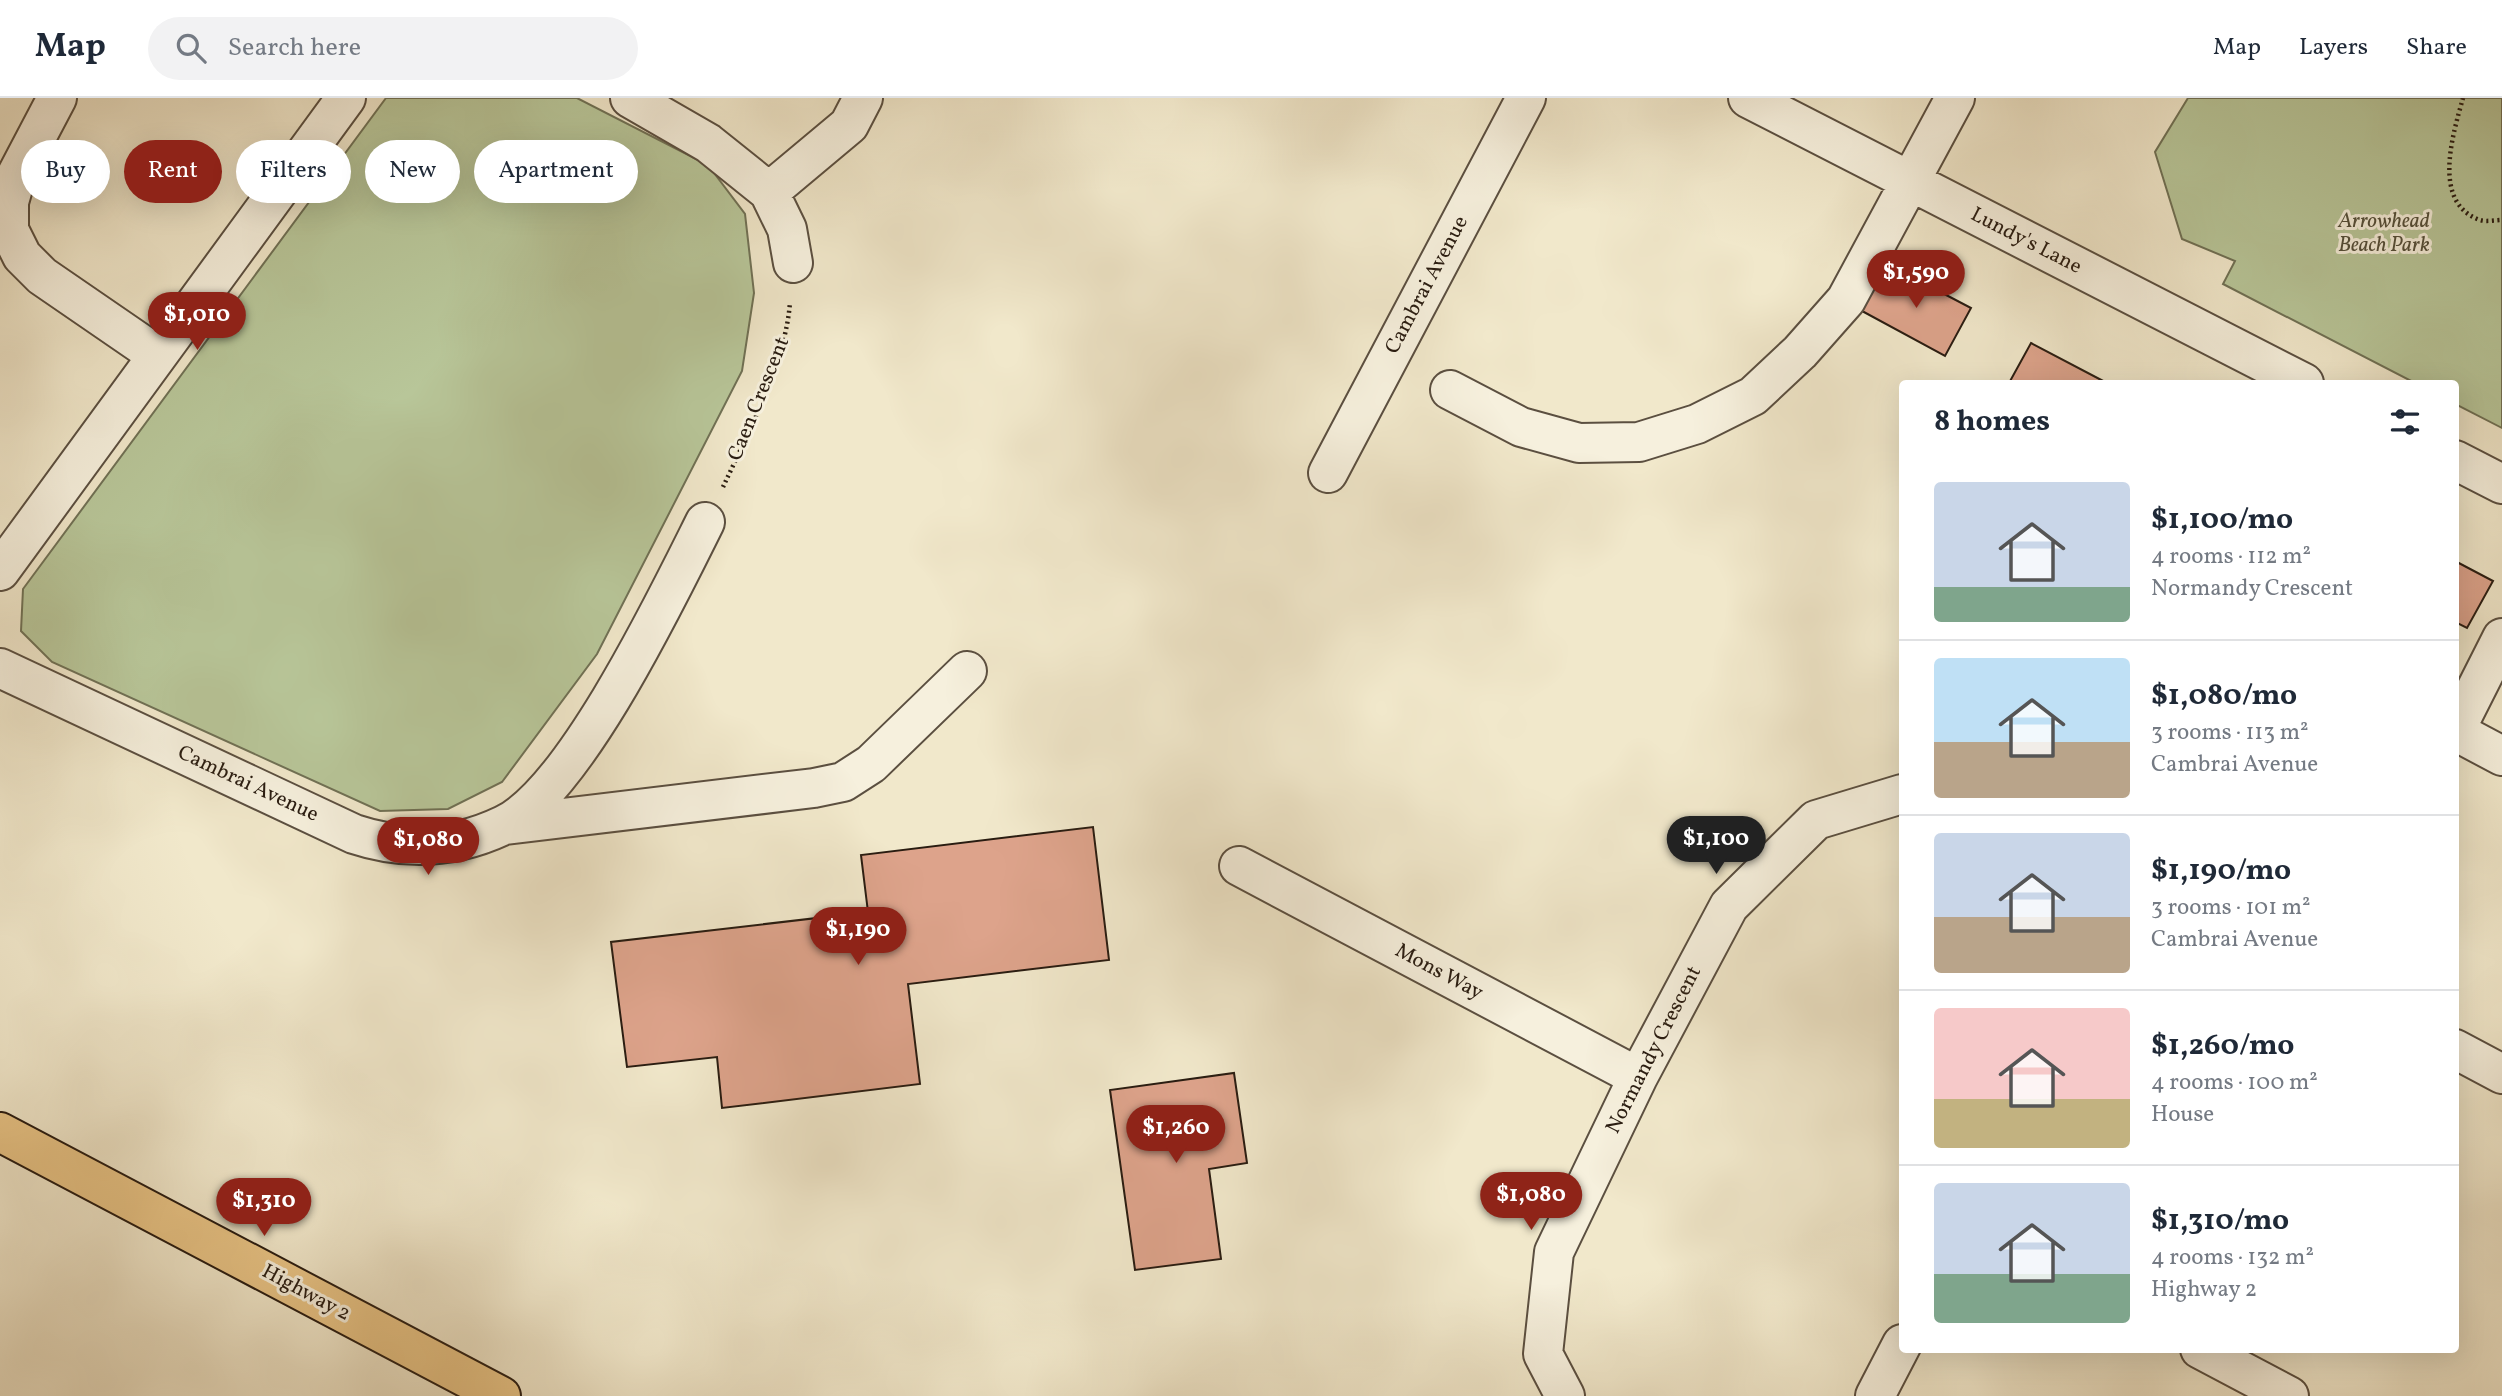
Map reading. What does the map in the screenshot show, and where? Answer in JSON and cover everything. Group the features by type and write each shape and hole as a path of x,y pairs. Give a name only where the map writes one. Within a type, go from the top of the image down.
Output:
{"main road":[{"name":"Highway 2","path":"0,1132 501,1396"}],"street":[{"path":"57,98 17,174 9,202 9,230 22,256 42,276 157,355"},
{"path":"0,572 346,98"},
{"path":"630,98 708,143 769,192 787,229 793,263"},
{"path":"769,192 849,125 863,98"},
{"name":"Cambrai Avenue","path":"1328,472 1526,98"},
{"name":"Lundy's Lane","path":"1748,98 2298,380"},
{"path":"1450,390 1521,427 1579,443 1639,442 1697,424 1753,396 1800,352 1846,300 1955,98"},
{"path":"2459,462 2502,484"},
{"name":"Cambrai Avenue","path":"505,825 545,793 605,709 705,522"},
{"path":"2459,723 2502,638"},
{"name":"Cambrai Avenue","path":"0,668 354,834 375,841 425,847 505,825 814,788 844,782 871,764 967,671"},
{"path":"2459,733 2502,756"},
{"name":"Normandy Crescent","path":"1565,1396 1543,1354 1554,1252 1638,1077 1729,906 1816,820 1899,795"},
{"name":"Mons Way","path":"1239,866 1638,1077"},
{"path":"2459,1051 2502,1074"},
{"path":"1875,1396 1899,1350"},
{"path":"2208,1353 2289,1396"}],"path":[{"path":"2463,98 2455,127 2448,182 2459,206 2480,220 2502,220"},
{"name":"Caen Crescent","path":"705,522 758,412 789,327 793,263"}],"green space":[{"path":"386,98 577,98 708,165 745,214 754,293 742,371 597,654 502,782 448,809 380,811 52,662 21,631 23,589 308,203 351,203 351,145"},
{"name":"Arrowhead Beach Park","path":"2188,98 2502,98 2502,428 2459,406 2459,380 2409,380 2223,284 2235,261 2182,239 2155,152"}],"building":[{"path":"1887,264 1971,308 1945,356 1862,311"},
{"path":"2031,343 2101,380 2011,380"},
{"path":"2459,563 2493,581 2467,628 2459,624"},
{"path":"1093,827 1109,960 908,984 920,1084 722,1108 717,1057 627,1067 611,942 868,912 861,855"},
{"path":"1234,1073 1247,1163 1209,1169 1221,1259 1135,1270 1110,1090"}]}
